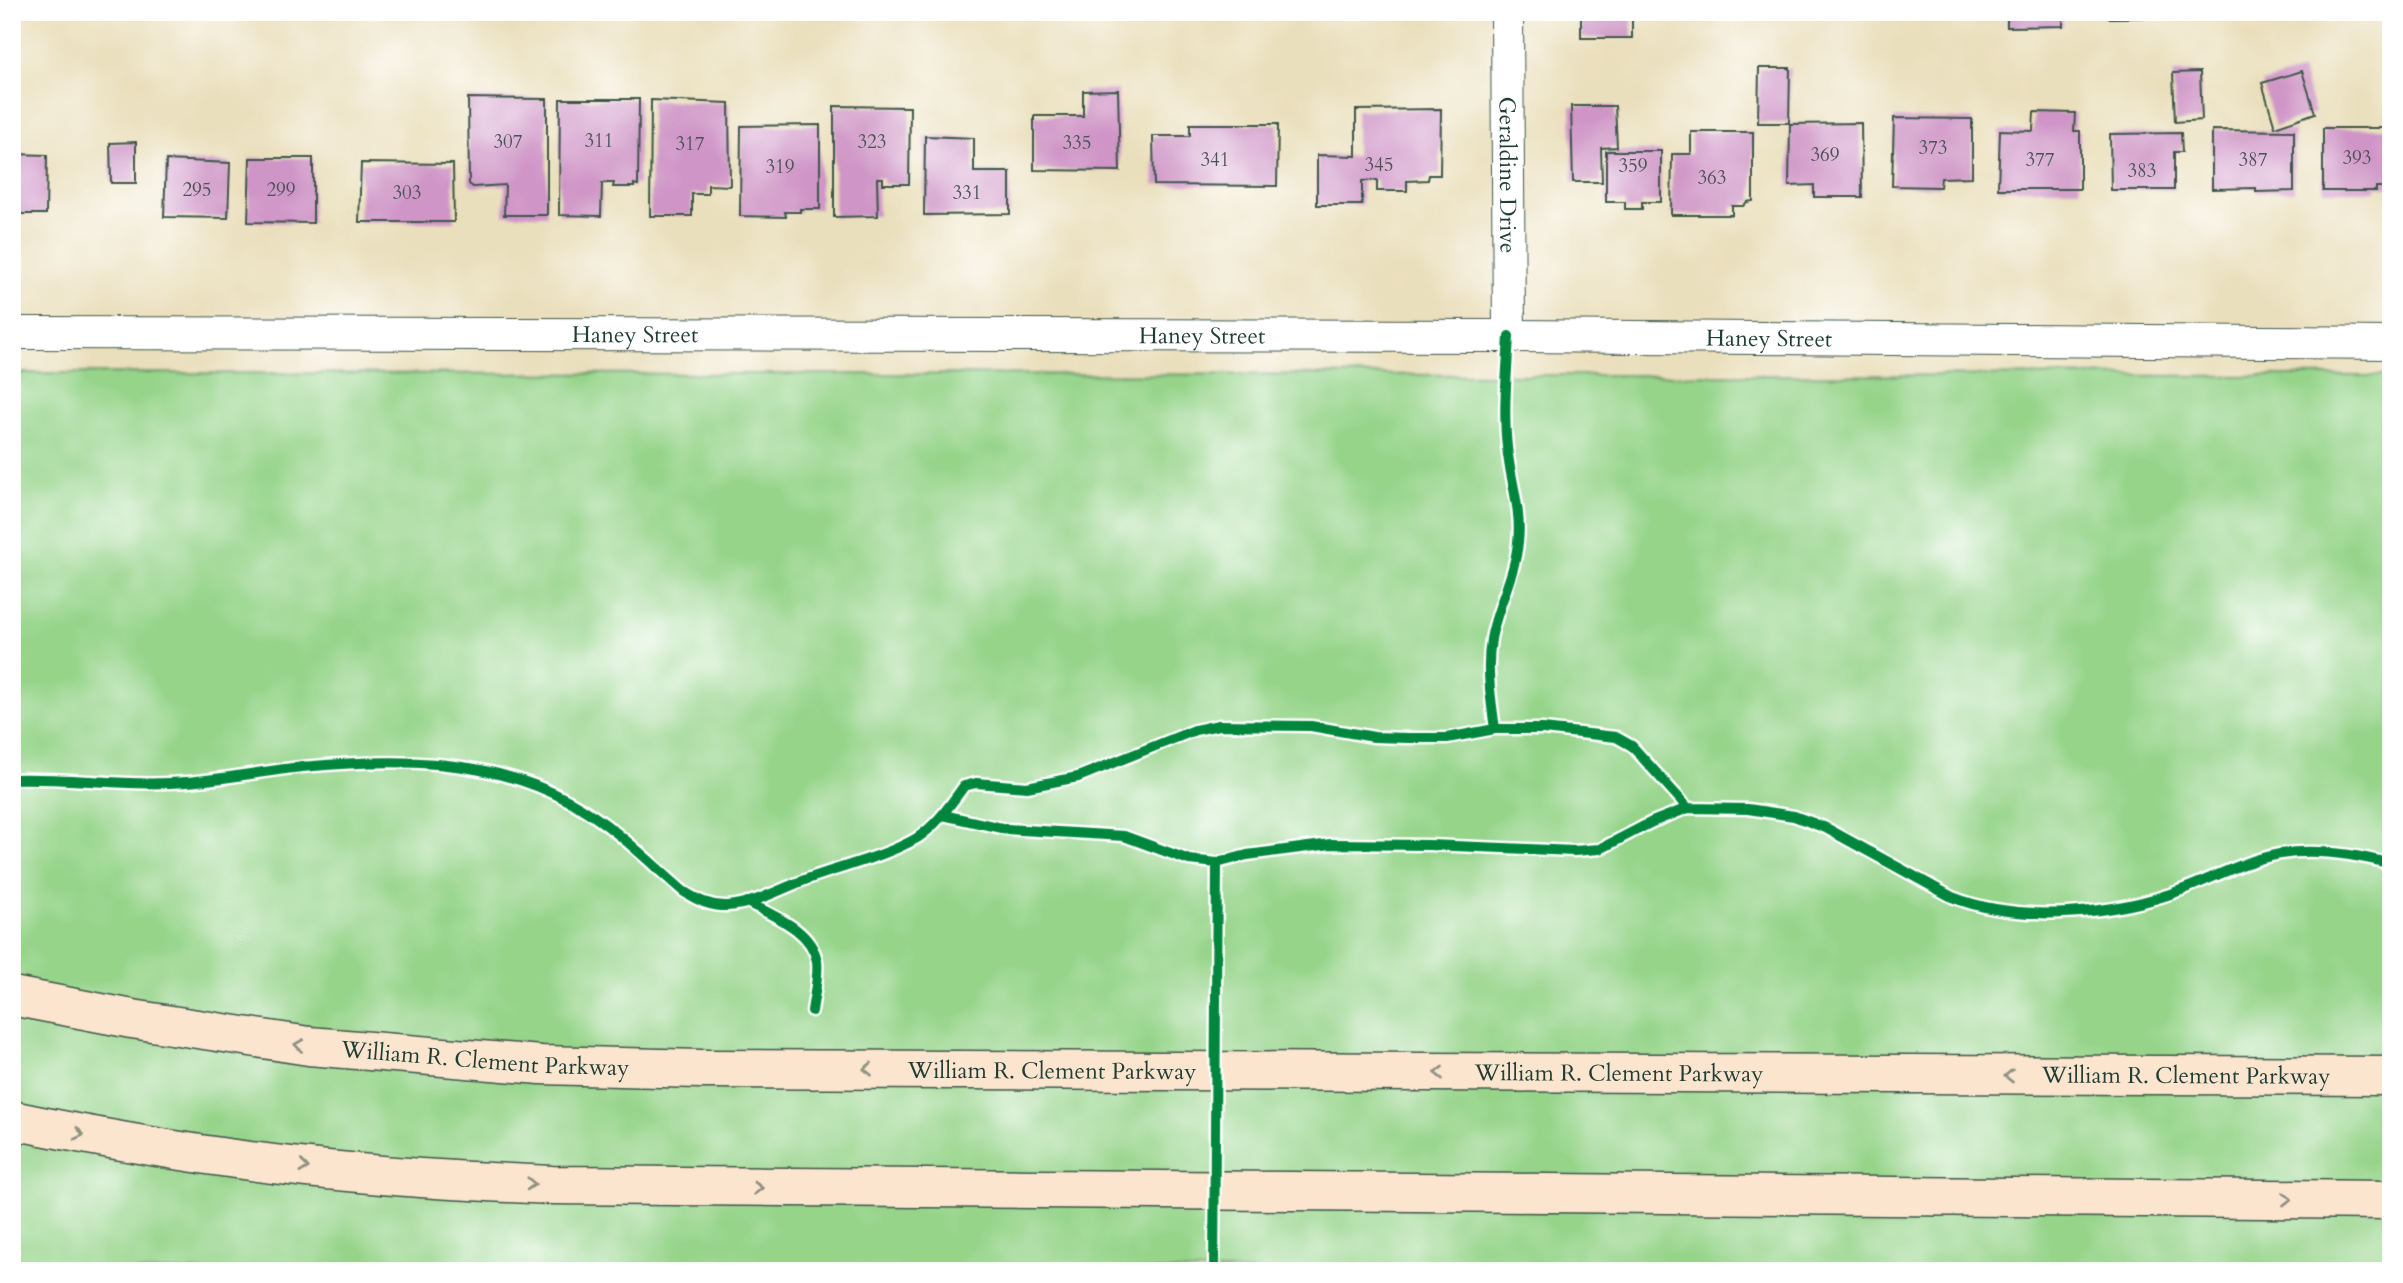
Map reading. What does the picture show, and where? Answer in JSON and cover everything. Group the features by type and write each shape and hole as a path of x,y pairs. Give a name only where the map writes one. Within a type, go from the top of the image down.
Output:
{"main road":[{"name":"William R. Clement Parkway","path":"12,996 132,1019 309,1046 541,1065 727,1069 2391,1076"},
{"path":"12,1120 106,1140 255,1161 348,1172 552,1185 2391,1200"}],"street":[{"name":"Geraldine Drive","path":"1507,12 1509,336"},
{"name":"Haney Street","path":"12,333 1509,336 2391,343"}],"green space":[{"path":"12,373 2391,376 2391,1271 12,1271"}],"building":[{"path":"1581,12 1632,12 1632,38 1581,38"},
{"path":"2007,12 2063,12 2063,26 2007,27"},
{"path":"2108,12 2198,12 2198,17 2108,18"},
{"path":"2218,12 2252,12 2253,17 2218,16"},
{"path":"2387,51 2391,51 2391,100 2387,100"},
{"path":"1759,68 1790,68 1789,123 1758,123"},
{"path":"2302,71 2315,113 2275,127 2262,83"},
{"path":"2200,72 2202,120 2175,122 2173,73"},
{"path":"1118,90 1120,171 1034,170 1034,116 1083,116 1083,91"},
{"path":"468,98 547,99 547,215 504,215 505,185 473,187 469,184"},
{"path":"560,99 639,99 638,185 613,187 614,183 602,183 601,216 559,215"},
{"path":"651,100 729,103 730,186 708,185 708,194 692,194 692,216 650,216"},
{"path":"834,106 910,107 909,184 883,184 883,178 877,178 878,216 834,217"},
{"path":"1571,106 1615,106 1617,147 1601,148 1602,182 1573,182"},
{"path":"1441,109 1440,175 1429,175 1428,180 1407,181 1407,191 1377,191 1377,180 1362,181 1362,205 1317,205 1317,155 1356,156 1356,110"},
{"path":"2034,112 2075,113 2074,131 2080,131 2080,189 1998,189 2000,130 2033,131"},
{"path":"1894,118 1972,119 1972,177 1941,178 1940,187 1892,186"},
{"path":"1861,123 1862,197 1814,197 1814,185 1789,186 1790,124"},
{"path":"1190,124 1278,124 1277,186 1154,185 1153,136 1190,136"},
{"path":"820,125 820,209 785,212 786,217 740,216 741,126"},
{"path":"2323,128 2391,128 2391,187 2376,187 2376,191 2323,191"},
{"path":"2212,130 2294,131 2294,191 2212,189"},
{"path":"1691,132 1753,132 1753,201 1743,206 1732,206 1732,215 1671,215 1672,154 1691,154"},
{"path":"2181,133 2182,152 2174,152 2174,190 2111,190 2110,134"},
{"path":"925,136 974,138 974,172 1010,172 1010,214 924,215"},
{"path":"136,142 136,183 111,183 110,143"},
{"path":"1606,151 1661,151 1661,202 1642,202 1642,209 1625,209 1625,202 1606,202"},
{"path":"12,154 47,155 46,214 12,214"},
{"path":"250,158 313,158 313,223 248,222"},
{"path":"166,160 230,163 228,218 164,217"},
{"path":"361,163 453,164 454,222 359,222"}],"cycle path":[{"path":"1495,729 1489,662 1491,639 1513,567 1519,530 1506,433 1509,336"},
{"path":"12,779 121,783 187,782 302,767 371,762 440,764 474,769 540,787 571,802 615,832 683,891 704,902 722,906 759,899 904,845 931,827 964,786 976,783 1027,787 1078,777 1195,730 1219,725 1311,726 1374,737 1447,738 1495,729 1543,729 1616,737 1632,746 1688,808"},
{"path":"943,815 1006,829 1124,836 1189,860 1217,863 1247,855 1331,844 1574,851 1600,849 1652,822 1688,808 1748,809 1794,816 1826,828 1952,897 2008,911 2038,913 2099,910 2158,898 2243,865 2280,854 2336,853 2391,864"},
{"path":"1214,1271 1217,863"},
{"path":"747,902 790,925 807,940 813,950 817,973 812,1011"}]}
